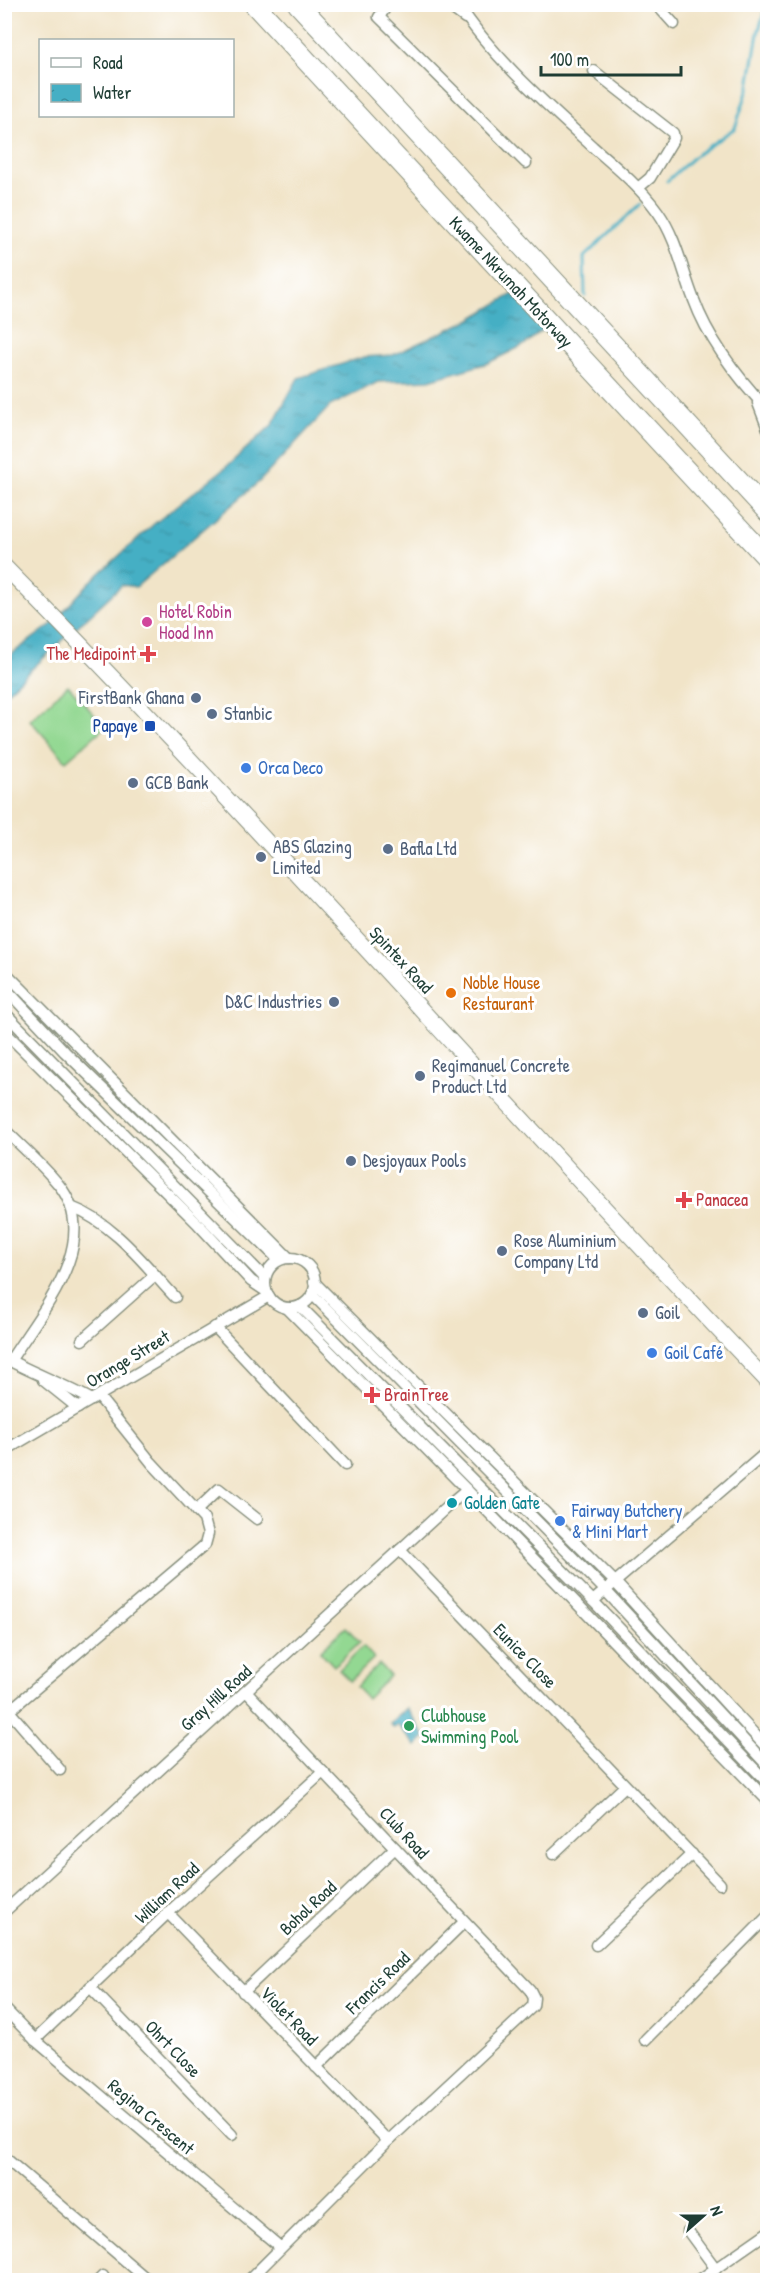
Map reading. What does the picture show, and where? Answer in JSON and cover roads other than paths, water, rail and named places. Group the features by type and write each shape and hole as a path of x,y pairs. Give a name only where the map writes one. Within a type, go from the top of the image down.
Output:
{"highway":[{"name":"Kwame Nkrumah Motorway","path":"254,4 768,559"},
{"name":"Kwame Nkrumah Motorway","path":"298,4 768,512"}],"main road":[{"name":"Spintex Road","path":"4,566 73,636 639,1248 768,1382"}],"street":[{"path":"388,4 379,18 526,163"},
{"path":"446,4 468,20"},
{"path":"458,4 468,20 537,95 639,188 658,212 675,240 694,302 721,354 768,410"},
{"path":"656,4 674,24"},
{"path":"594,71 673,133 674,138 650,178 639,188"},
{"path":"756,398 768,429"},
{"path":"4,972 284,1259"},
{"path":"4,987 66,1052 284,1259"},
{"path":"4,1012 266,1278"},
{"path":"4,1031 251,1281 277,1304 287,1308 768,1801"},
{"path":"4,1129 60,1186 71,1208 76,1237 70,1259 53,1291 7,1359 38,1376 78,1408"},
{"path":"71,1208 91,1215 175,1297"},
{"path":"268,1294 266,1278 270,1267 284,1259 300,1260 308,1267 313,1288 605,1590 768,1766"},
{"path":"82,1340 155,1275"},
{"path":"287,1308 300,1306 313,1288"},
{"path":"313,1288 614,1581 768,1749"},
{"name":"Orange Street","path":"4,1450 268,1294"},
{"path":"300,1306 593,1601 768,1783"},
{"path":"215,1327 345,1465"},
{"path":"38,1376 65,1384 95,1398 204,1519 208,1534 205,1545 7,1708 60,1770"},
{"path":"593,1601 768,1451"},
{"path":"196,1511 219,1489 257,1519"},
{"name":"Gray Hill Road","path":"4,1912 467,1490"},
{"name":"Eunice Close","path":"400,1550 720,1884"},
{"name":"Club Road","path":"247,1692 530,1990 534,1998 533,2006 388,2141"},
{"name":"William Road","path":"35,2040 168,1913 323,1772"},
{"path":"553,1854 625,1786"},
{"name":"Bohol Road","path":"243,1992 395,1848"},
{"path":"596,1946 692,1854"},
{"name":"Violet Road","path":"168,1913 388,2141"},
{"path":"645,2040 768,1916"},
{"name":"Francis Road","path":"316,2067 464,1922"},
{"name":"Ohrt Close","path":"90,1987 231,2135"},
{"name":"Regina Crescent","path":"4,2008 35,2040 280,2247"},
{"path":"251,2278 388,2141"},
{"path":"4,2157 148,2280"},
{"path":"687,2231 716,2269"},
{"path":"699,2280 768,2232"}],"water":[{"path":"513,294 545,328 524,345 488,363 429,380 378,382 330,406 260,481 136,587 122,585 5,694 5,659 52,624 89,583 155,523 225,468 272,425 298,378 364,357 393,355 471,319"},
{"name":"Clubhouse Swimming Pool","path":"407,1708 425,1737 416,1746 398,1725 394,1728 390,1724"}],"waterway":[{"path":"667,181 696,155 735,128 749,86 758,33 767,4"},
{"path":"585,296 584,257 640,204"}],"place":[{"name":"Hotel Robin Hood Inn","path":"147,622"},
{"name":"The Medipoint","path":"148,654"},
{"name":"FirstBank Ghana","path":"196,698"},
{"name":"Stanbic","path":"212,714"},
{"name":"Papaye","path":"150,726"},
{"name":"Orca Deco","path":"246,768"},
{"name":"GCB Bank","path":"133,783"},
{"name":"Bafla Ltd","path":"388,849"},
{"name":"ABS Glazing Limited","path":"261,857"},
{"name":"Noble House Restaurant","path":"451,993"},
{"name":"D&C Industries","path":"334,1002"},
{"name":"Regimanuel Concrete Product Ltd","path":"420,1076"},
{"name":"Desjoyaux Pools","path":"351,1161"},
{"name":"Panacea","path":"684,1200"},
{"name":"Rose Aluminium Company Ltd","path":"502,1251"},
{"name":"Goil","path":"643,1313"},
{"name":"Goil Café","path":"652,1353"},
{"name":"BrainTree","path":"372,1395"},
{"name":"Golden Gate","path":"452,1503"},
{"name":"Fairway Butchery & Mini Mart","path":"560,1521"},
{"name":"Clubhouse Swimming Pool","path":"409,1726"}]}
